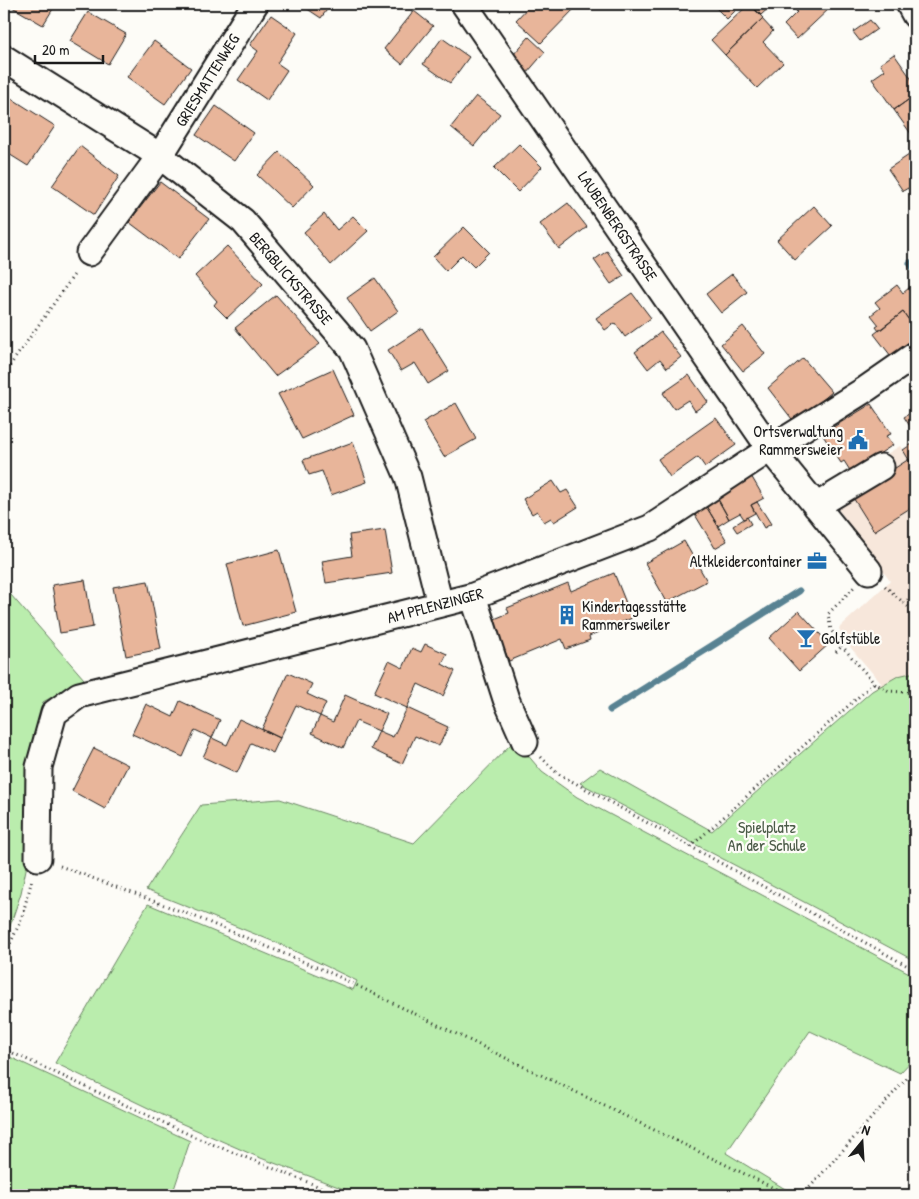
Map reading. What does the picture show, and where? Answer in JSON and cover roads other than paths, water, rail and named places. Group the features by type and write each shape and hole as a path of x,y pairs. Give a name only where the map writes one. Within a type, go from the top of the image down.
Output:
{"street":[{"name":"GRIESMATTENWEG","path":"89,253 160,156 254,4"},
{"name":"LAUBENBERGSTRASSE","path":"464,4 770,449 869,572"},
{"path":"909,4 915,15"},
{"name":"BERGBLICKSTRASSE","path":"4,58 160,156 243,221 352,349 408,477 440,604"},
{"name":"AM PFLENZINGER","path":"38,858 39,767 54,713 79,695 474,596 650,528 866,389 915,355"},
{"path":"816,506 880,467"},
{"path":"474,596 509,706 525,742"}],"waterway":[{"path":"910,263 915,271"},
{"path":"610,710 799,591"}],"place":[{"name":"Ortsverwaltung Rammersweier","path":"858,440"},
{"name":"Altkleidercontainer","path":"817,561"},
{"name":"Kindertagesstätte Rammersweiler","path":"567,615"},
{"name":"Golfstüble","path":"806,638"}],"park label":[{"name":"Spielplatz An der Schule","path":"767,836"}]}
